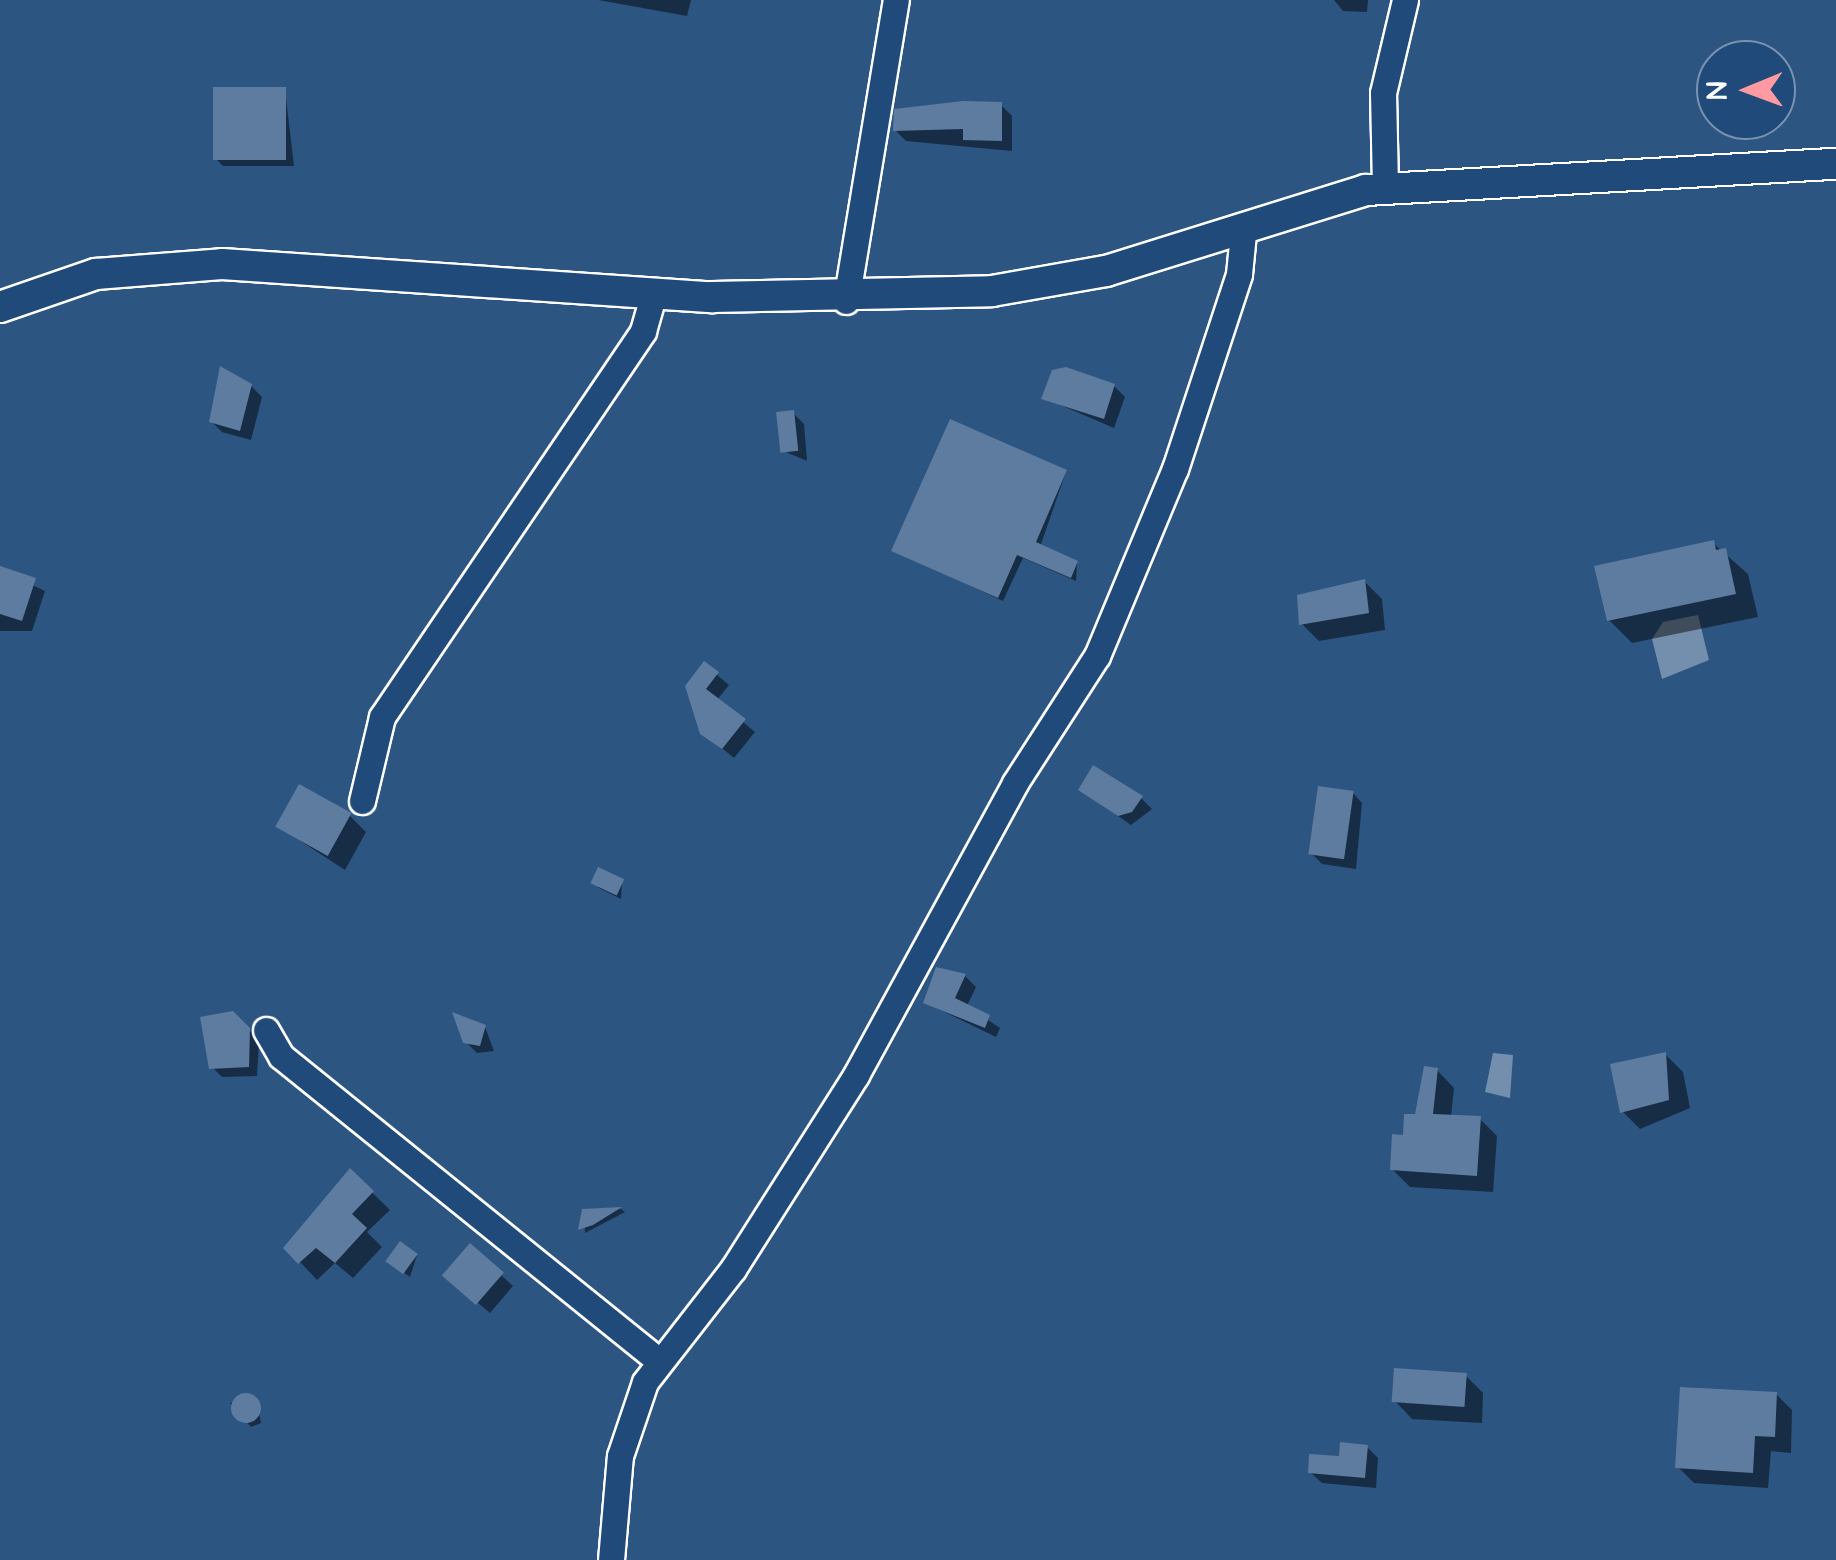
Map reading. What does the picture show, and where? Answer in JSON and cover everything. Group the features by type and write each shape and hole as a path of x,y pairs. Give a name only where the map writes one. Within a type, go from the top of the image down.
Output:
{"main road":[{"path":"0,307 96,274 204,264 654,293 846,301 992,291 1243,233 1385,187 1836,164"}],"street":[{"path":"846,301 896,0"},
{"path":"1385,187 1383,93 1404,0"},
{"path":"612,1560 620,1456 659,1361 732,1270 856,1076 1014,784 1098,656 1176,469 1239,274 1243,233"},
{"path":"362,801 382,717 643,332 654,293"},
{"path":"266,1030 281,1056 659,1361"}],"water":[{"path":"1698,615 1709,660 1662,679 1652,639 1663,622"},
{"path":"1493,1053 1513,1055 1510,1098 1485,1092"}],"building":[{"path":"213,87 286,87 286,160 213,160"},
{"path":"963,101 1002,102 1002,141 963,140 963,129 893,131 894,109"},
{"path":"220,366 252,384 240,431 209,422"},
{"path":"1066,367 1115,384 1104,419 1041,399 1052,370"},
{"path":"794,410 798,451 780,453 776,412"},
{"path":"950,419 1067,470 1036,542 1078,561 1071,578 1017,555 998,598 891,551"},
{"path":"1714,540 1716,550 1726,548 1736,594 1607,621 1594,566"},
{"path":"0,566 36,578 22,621 0,614"},
{"path":"1365,579 1369,613 1299,625 1297,595"},
{"path":"704,661 719,672 706,689 746,719 722,749 700,734 685,686"},
{"path":"1093,765 1143,796 1132,812 1118,816 1078,790"},
{"path":"299,784 351,813 328,856 275,827"},
{"path":"1318,786 1354,791 1344,859 1308,854"},
{"path":"598,867 624,879 617,896 590,883"},
{"path":"936,967 966,974 955,998 990,1015 985,1028 923,1003"},
{"path":"233,1011 250,1028 249,1067 209,1069 200,1017"},
{"path":"452,1012 486,1025 480,1046 463,1043"},
{"path":"1666,1052 1669,1100 1620,1113 1610,1064"},
{"path":"1424,1066 1438,1068 1433,1114 1481,1116 1477,1176 1390,1170 1392,1134 1403,1135 1404,1114 1415,1114"},
{"path":"350,1168 374,1191 352,1214 367,1228 335,1263 316,1248 298,1264 283,1248"},
{"path":"622,1207 593,1225 578,1230 582,1209"},
{"path":"400,1241 418,1254 403,1274 385,1261"},
{"path":"470,1243 504,1273 476,1305 442,1275"},
{"path":"1394,1368 1467,1373 1464,1407 1392,1402"},
{"path":"1680,1387 1777,1392 1775,1437 1755,1436 1753,1473 1675,1468"},
{"path":"246,1393 260,1402 261,1408 252,1422 246,1423 232,1414 231,1408 240,1394"},
{"path":"1340,1442 1368,1445 1365,1478 1308,1473 1309,1454 1339,1456"}]}
